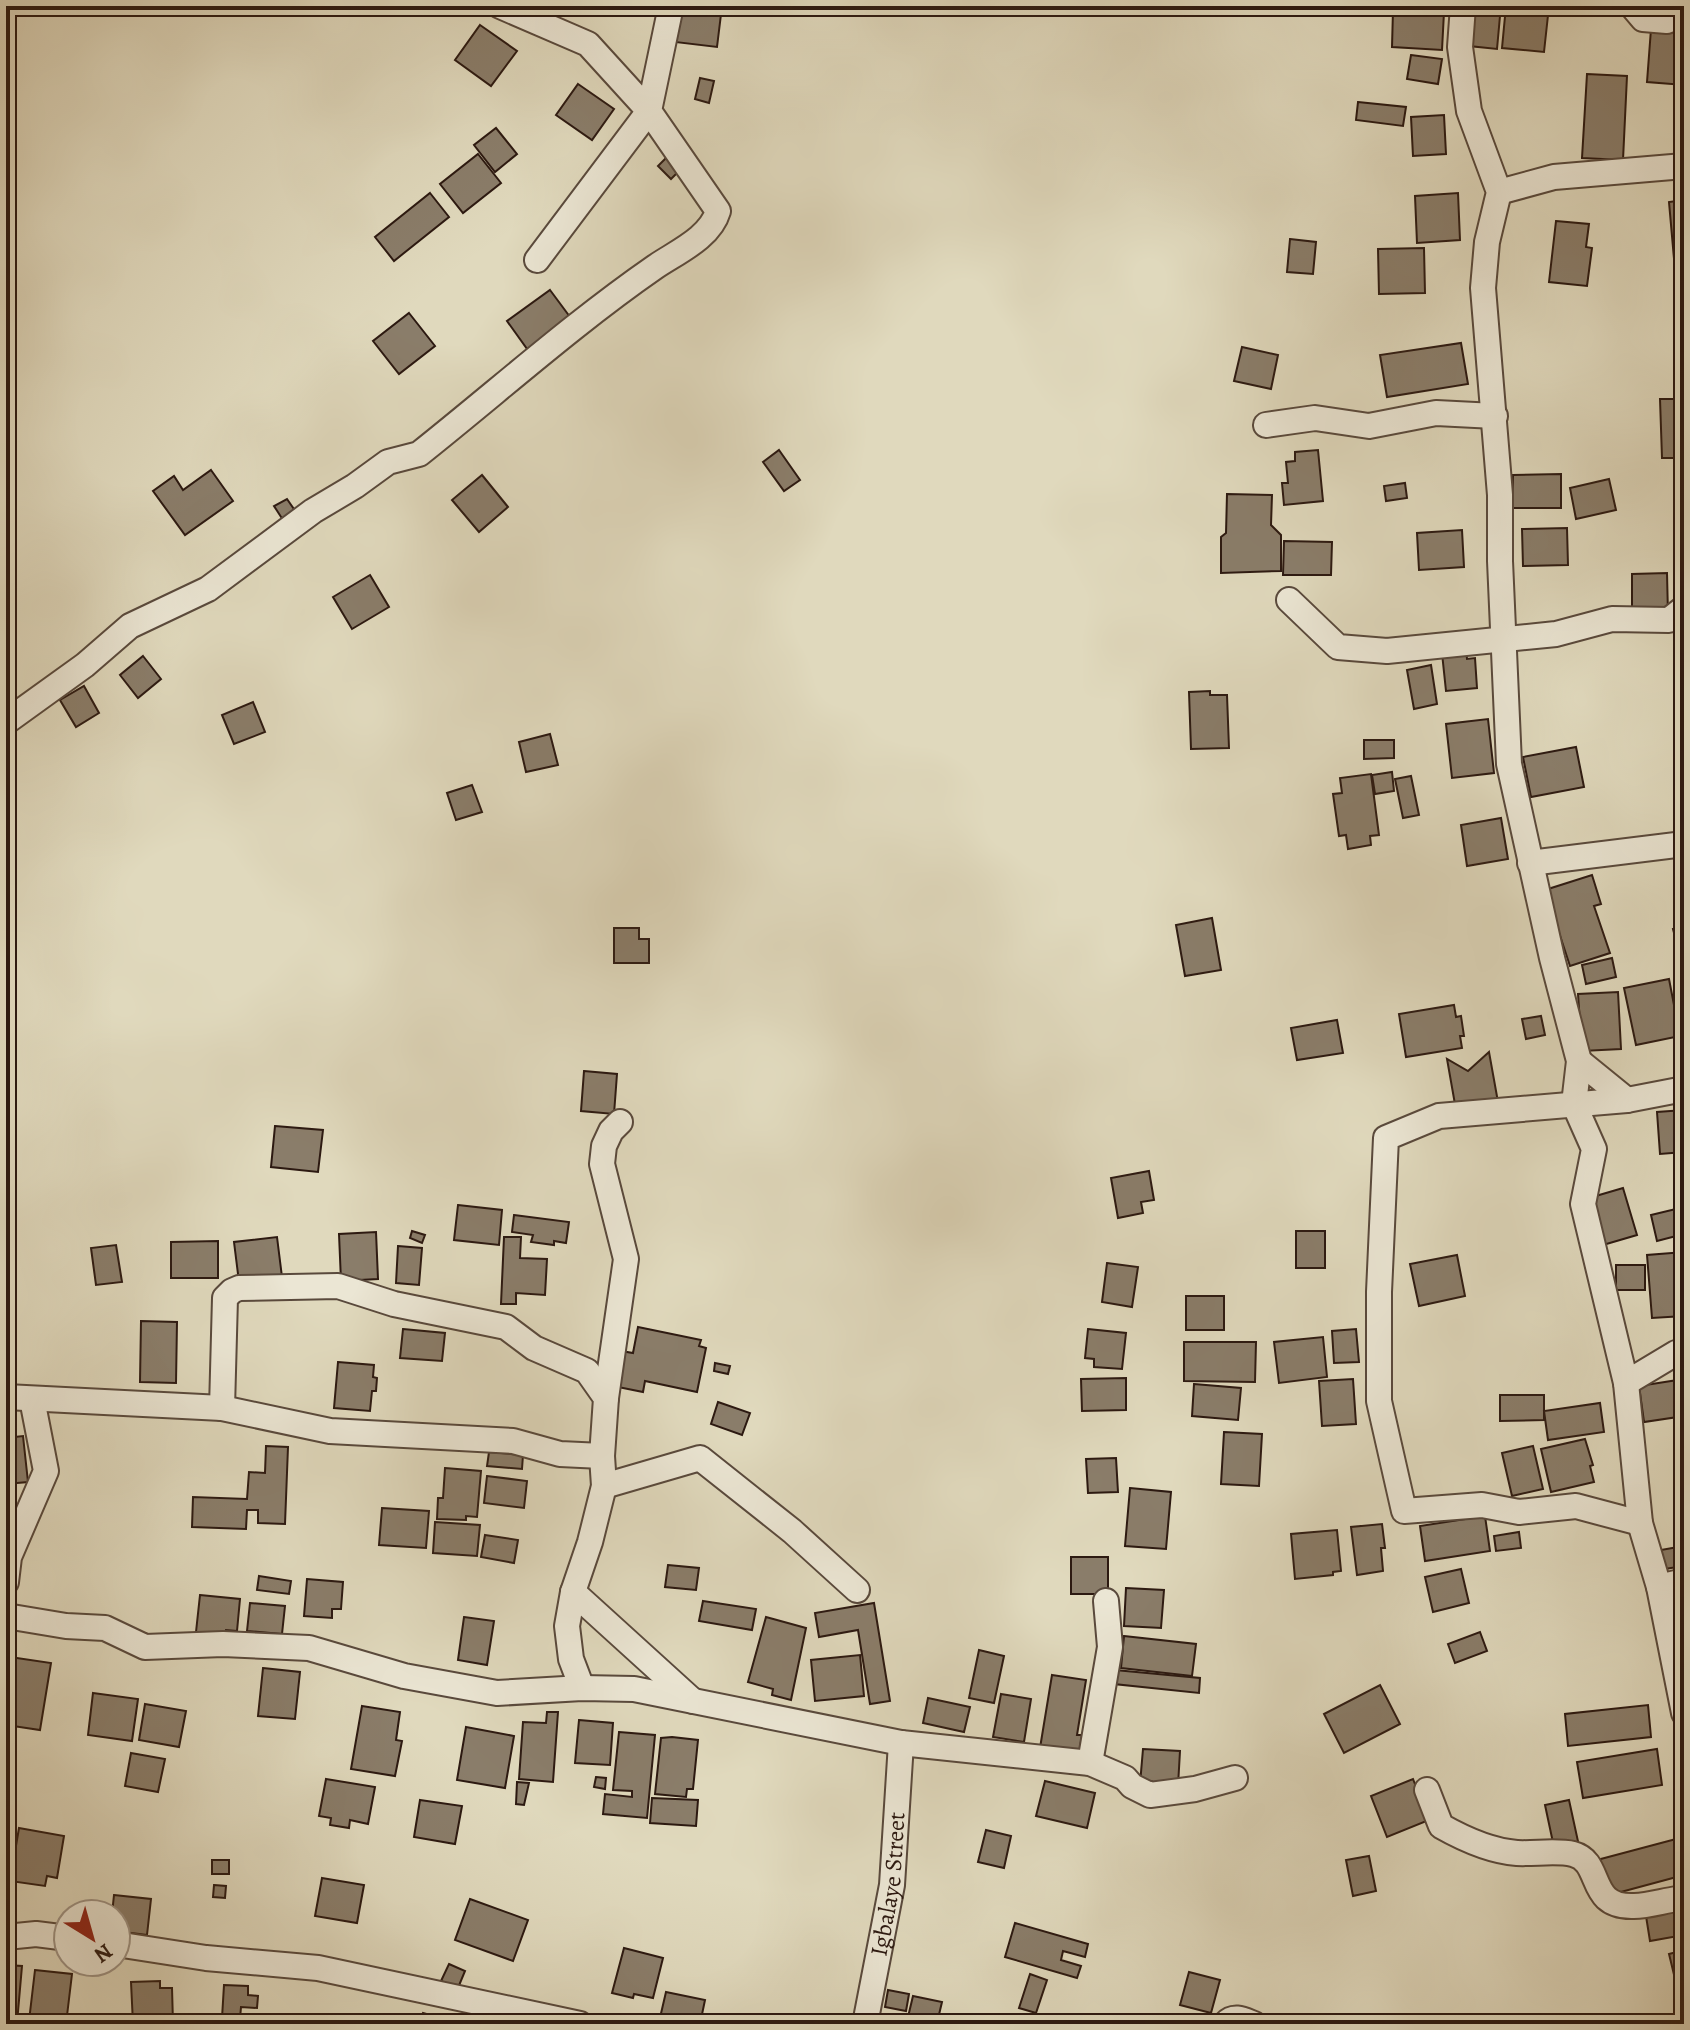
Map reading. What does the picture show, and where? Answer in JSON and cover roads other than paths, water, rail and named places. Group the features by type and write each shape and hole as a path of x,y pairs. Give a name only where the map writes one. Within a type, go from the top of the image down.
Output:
{"street":[{"path":"6,722 85,665 130,626 208,589 313,511 388,462 419,454 633,282 705,233 715,221 718,211 649,111 588,44 500,6"},
{"path":"537,260 649,111 671,6"},
{"path":"1463,6 1460,47 1469,111 1499,192 1487,242 1483,288 1500,495 1502,640 1509,764 1579,1061 1574,1104 1594,1149 1583,1204 1626,1383 1640,1523 1659,1587 1684,1713"},
{"path":"1632,6 1643,19 1667,21 1684,14"},
{"path":"1499,192 1554,177 1684,166"},
{"path":"1266,425 1315,418 1369,426 1436,413 1495,416"},
{"path":"1289,600 1338,647 1387,651 1556,634 1612,619 1669,620 1684,608"},
{"path":"1530,863 1684,844"},
{"path":"1579,1061 1627,1100"},
{"path":"1640,1523 1576,1506 1519,1512 1482,1505 1404,1511 1379,1401 1382,1194 1386,1138 1439,1116 1627,1100 1684,1089"},
{"path":"582,1688 571,1659 567,1626 573,1592 604,1486 602,1456 606,1398 626,1259 602,1164 604,1146 611,1131 620,1122"},
{"path":"222,1408 225,1298 232,1291 338,1286 394,1304 506,1327 534,1348 587,1371 606,1398"},
{"path":"1626,1383 1684,1351"},
{"path":"6,1397 222,1408 330,1431 513,1441 560,1454 602,1456"},
{"path":"6,1582 9,1557 46,1471 32,1399"},
{"path":"604,1486 700,1458 792,1531 857,1590"},
{"path":"1659,1587 1684,1581"},
{"path":"573,1592 694,1702"},
{"path":"1090,1763 1110,1647 1106,1601"},
{"path":"6,1616 66,1626 105,1628 145,1647 223,1644 309,1648 404,1676 497,1693 582,1688 634,1689 901,1743 1090,1763 1125,1778 1132,1786 1150,1795 1195,1789 1235,1778"},
{"name":"Igbalaye Street","path":"865,2024 892,1885 901,1743"},
{"path":"1427,1790 1441,1826 1469,1842 1513,1853 1571,1853 1583,1858 1595,1876 1601,1894 1611,1902 1632,1906 1684,1900"},
{"path":"6,1937 52,1936"},
{"path":"132,1946 206,1958 318,1968 580,2024"},
{"path":"1225,2024 1232,2018 1254,2024"}]}
